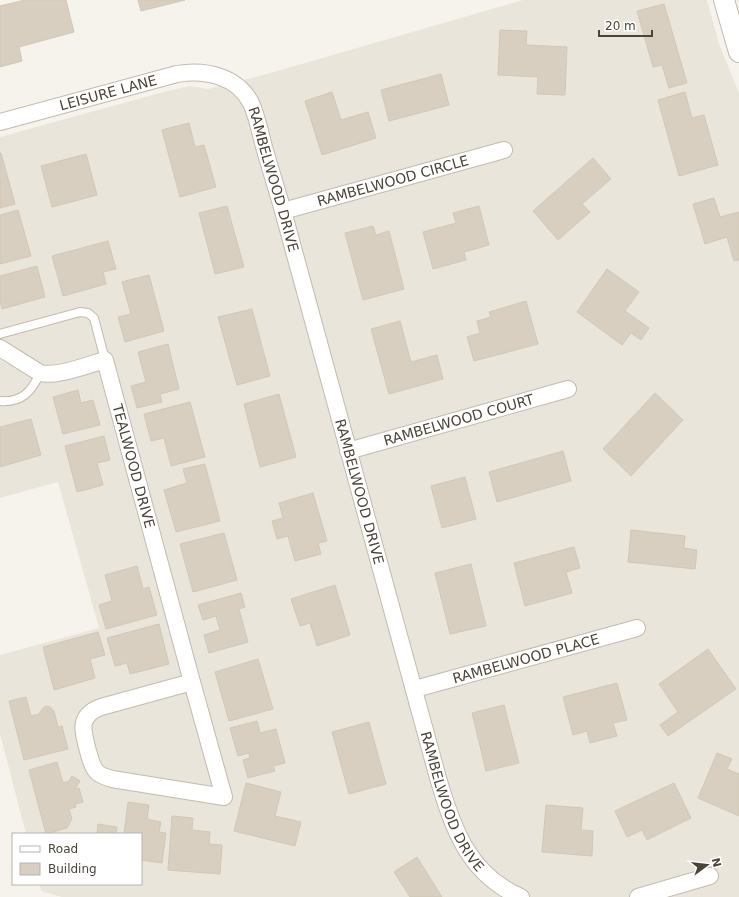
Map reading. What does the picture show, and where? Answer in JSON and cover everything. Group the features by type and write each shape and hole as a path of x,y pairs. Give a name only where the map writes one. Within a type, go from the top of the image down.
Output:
{"street":[{"path":"724,0 739,52"},
{"name":"LEISURE LANE","path":"0,122 177,74 204,72 218,76"},
{"name":"RAMBELWOOD DRIVE","path":"218,76 239,87 251,104 283,211 446,804 461,843 473,859 487,874 508,890 521,897"},
{"name":"RAMBELWOOD CIRCLE","path":"283,211 504,150"},
{"path":"0,348 40,373 53,374 105,360"},
{"name":"TEALWOOD DRIVE","path":"105,360 224,797 112,779 101,776 96,771 91,762 83,730 84,722 90,713 102,707 192,682"},
{"name":"RAMBELWOOD COURT","path":"348,450 568,390"},
{"name":"RAMBELWOOD PLACE","path":"415,689 637,628"},
{"path":"638,897 710,876"}],"lane":[{"path":"0,334 80,312 86,312 94,318 105,360"},
{"path":"0,401 14,401 27,393 34,386 40,373"}],"shaded area":[{"path":"523,0 707,0 719,44 739,93 739,897 62,897 41,891 40,885 142,885 142,833 26,833 0,734 0,655 99,628 58,482 0,498 0,137 167,91 190,86 208,89 267,74"}],"building":[{"path":"25,0 66,0 74,32 19,47 22,61 0,67 0,6"},
{"path":"138,0 185,0 141,11"},
{"path":"664,4 687,83 669,88 662,65 653,67 637,11"},
{"path":"500,30 527,31 526,45 567,47 565,95 537,94 538,77 498,75"},
{"path":"441,74 449,105 389,121 381,90"},
{"path":"332,92 341,120 368,112 376,138 322,155 305,101"},
{"path":"685,92 692,118 704,115 718,165 679,176 658,100"},
{"path":"189,123 195,147 204,145 216,187 180,197 162,130"},
{"path":"0,153 15,204 0,208"},
{"path":"86,154 97,195 52,207 41,166"},
{"path":"593,158 611,179 582,204 590,212 558,240 533,211"},
{"path":"714,198 720,217 739,212 739,260 734,261 727,237 705,244 693,204"},
{"path":"227,206 244,267 215,274 199,213"},
{"path":"479,206 489,245 464,252 466,260 433,269 423,232 456,223 453,213"},
{"path":"18,210 31,256 0,264 0,215"},
{"path":"373,226 376,235 389,231 404,289 363,300 345,233"},
{"path":"108,241 116,269 103,272 106,284 63,296 52,256"},
{"path":"37,266 45,297 2,309 0,301 0,276"},
{"path":"607,269 639,292 625,311 649,328 641,340 631,333 622,345 577,312"},
{"path":"149,275 164,331 125,342 118,317 131,314 122,282"},
{"path":"526,301 538,344 474,361 467,337 480,333 477,321 491,317 489,312"},
{"path":"252,309 270,376 237,385 218,317"},
{"path":"400,321 411,362 437,355 443,379 389,394 371,329"},
{"path":"168,344 179,389 160,394 162,402 137,408 131,386 146,382 138,352"},
{"path":"78,390 81,403 93,400 100,425 63,434 53,397"},
{"path":"655,393 683,420 631,476 603,449"},
{"path":"279,394 296,457 260,467 244,404"},
{"path":"190,402 205,457 171,466 164,438 151,441 144,414"},
{"path":"31,419 41,455 0,467 0,427"},
{"path":"104,436 110,460 97,463 103,485 77,492 65,446"},
{"path":"563,451 571,481 497,502 489,472"},
{"path":"205,464 220,521 176,532 164,490 187,483 183,469"},
{"path":"465,477 476,519 442,528 431,486"},
{"path":"313,493 327,541 318,543 321,554 295,561 288,536 277,539 272,521 283,518 279,503"},
{"path":"631,530 685,536 684,548 697,550 695,569 628,562"},
{"path":"224,533 237,580 193,592 180,544"},
{"path":"574,547 580,568 566,572 572,593 525,606 514,563"},
{"path":"471,564 486,626 450,634 435,573"},
{"path":"137,566 143,589 149,587 157,615 106,629 99,605 112,601 105,575"},
{"path":"335,585 350,635 317,646 310,623 300,626 291,599"},
{"path":"241,593 245,607 239,609 248,642 209,653 204,635 220,630 216,616 203,620 198,605"},
{"path":"159,624 169,664 130,674 127,663 115,666 107,638"},
{"path":"98,632 105,655 90,659 95,678 54,690 43,647"},
{"path":"708,649 736,689 668,736 660,725 678,712 659,684"},
{"path":"258,659 273,709 229,721 215,672"},
{"path":"617,683 627,720 613,723 617,736 590,743 587,731 573,735 563,697"},
{"path":"26,697 31,716 39,714 43,708 47,706 54,711 58,727 62,726 68,749 24,760 9,701"},
{"path":"504,705 519,763 486,771 472,713"},
{"path":"257,721 260,733 276,729 285,763 273,766 275,771 248,778 243,760 250,758 249,753 238,756 230,728"},
{"path":"369,722 386,784 349,794 332,732"},
{"path":"717,753 732,759 727,769 739,774 739,816 698,798"},
{"path":"57,762 63,783 69,781 72,776 80,781 75,789 79,788 83,802 75,804 76,807 69,809 72,819 67,828 46,833 29,770"},
{"path":"246,783 281,792 275,816 301,822 295,846 234,831"},
{"path":"674,783 691,818 647,840 642,830 627,837 615,811"},
{"path":"128,802 149,805 147,819 161,822 159,832 166,833 162,863 142,860 142,833 124,833"},
{"path":"546,805 583,808 581,830 593,831 592,856 542,852"},
{"path":"172,816 193,818 192,830 210,832 209,844 222,845 220,874 168,870"},
{"path":"98,824 117,827 116,833 97,833"},
{"path":"417,857 442,897 410,897 394,872"}]}
